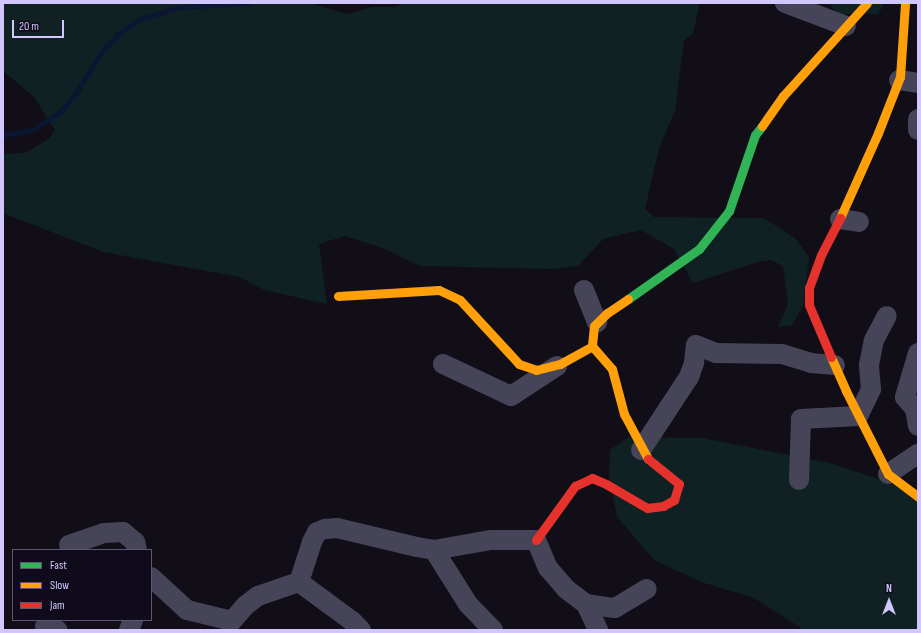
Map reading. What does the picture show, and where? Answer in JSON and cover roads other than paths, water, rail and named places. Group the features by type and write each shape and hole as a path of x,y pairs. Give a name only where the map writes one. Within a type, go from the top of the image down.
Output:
{"street":[{"path":"785,3 846,26"},
{"path":"536,540 575,486 592,478 606,484 647,508 663,506 674,500 679,484 645,457 641,450 624,414 612,369 592,346 594,326 607,313 699,249 729,211 755,135 783,96 868,3"},
{"path":"904,3 899,80 878,133 840,219 821,255 808,288 809,305 858,416 888,474 918,497"},
{"path":"899,80 918,83"},
{"path":"918,119 918,130"},
{"path":"840,219 859,222"},
{"path":"338,296 439,290 460,300 483,323 519,364 536,370 560,364"},
{"path":"584,290 597,323"},
{"path":"858,416 871,389 869,365 874,340 887,316"},
{"path":"641,450 689,377 694,363 696,345 716,353 782,354 811,363 835,365"},
{"path":"442,364 510,396 560,364 592,346"},
{"path":"918,352 905,397 916,409 918,426"},
{"path":"799,480 801,419 858,416"},
{"path":"888,474 918,454"},
{"path":"299,582 316,532 325,528 337,528 417,548 434,550 492,540 536,540"},
{"path":"69,545 104,533 123,532 134,542 137,549"},
{"path":"536,540 548,568 566,589 586,604 598,630"},
{"path":"434,550 468,604 493,630"},
{"path":"152,582 187,610 234,626 245,606 258,596 299,582"},
{"path":"299,582 352,620 361,630"},
{"path":"586,604 614,608 647,589"}],"waterway":[{"path":"3,135 32,130 61,111 76,93 101,53 119,33 138,20 179,7 249,3"}]}
